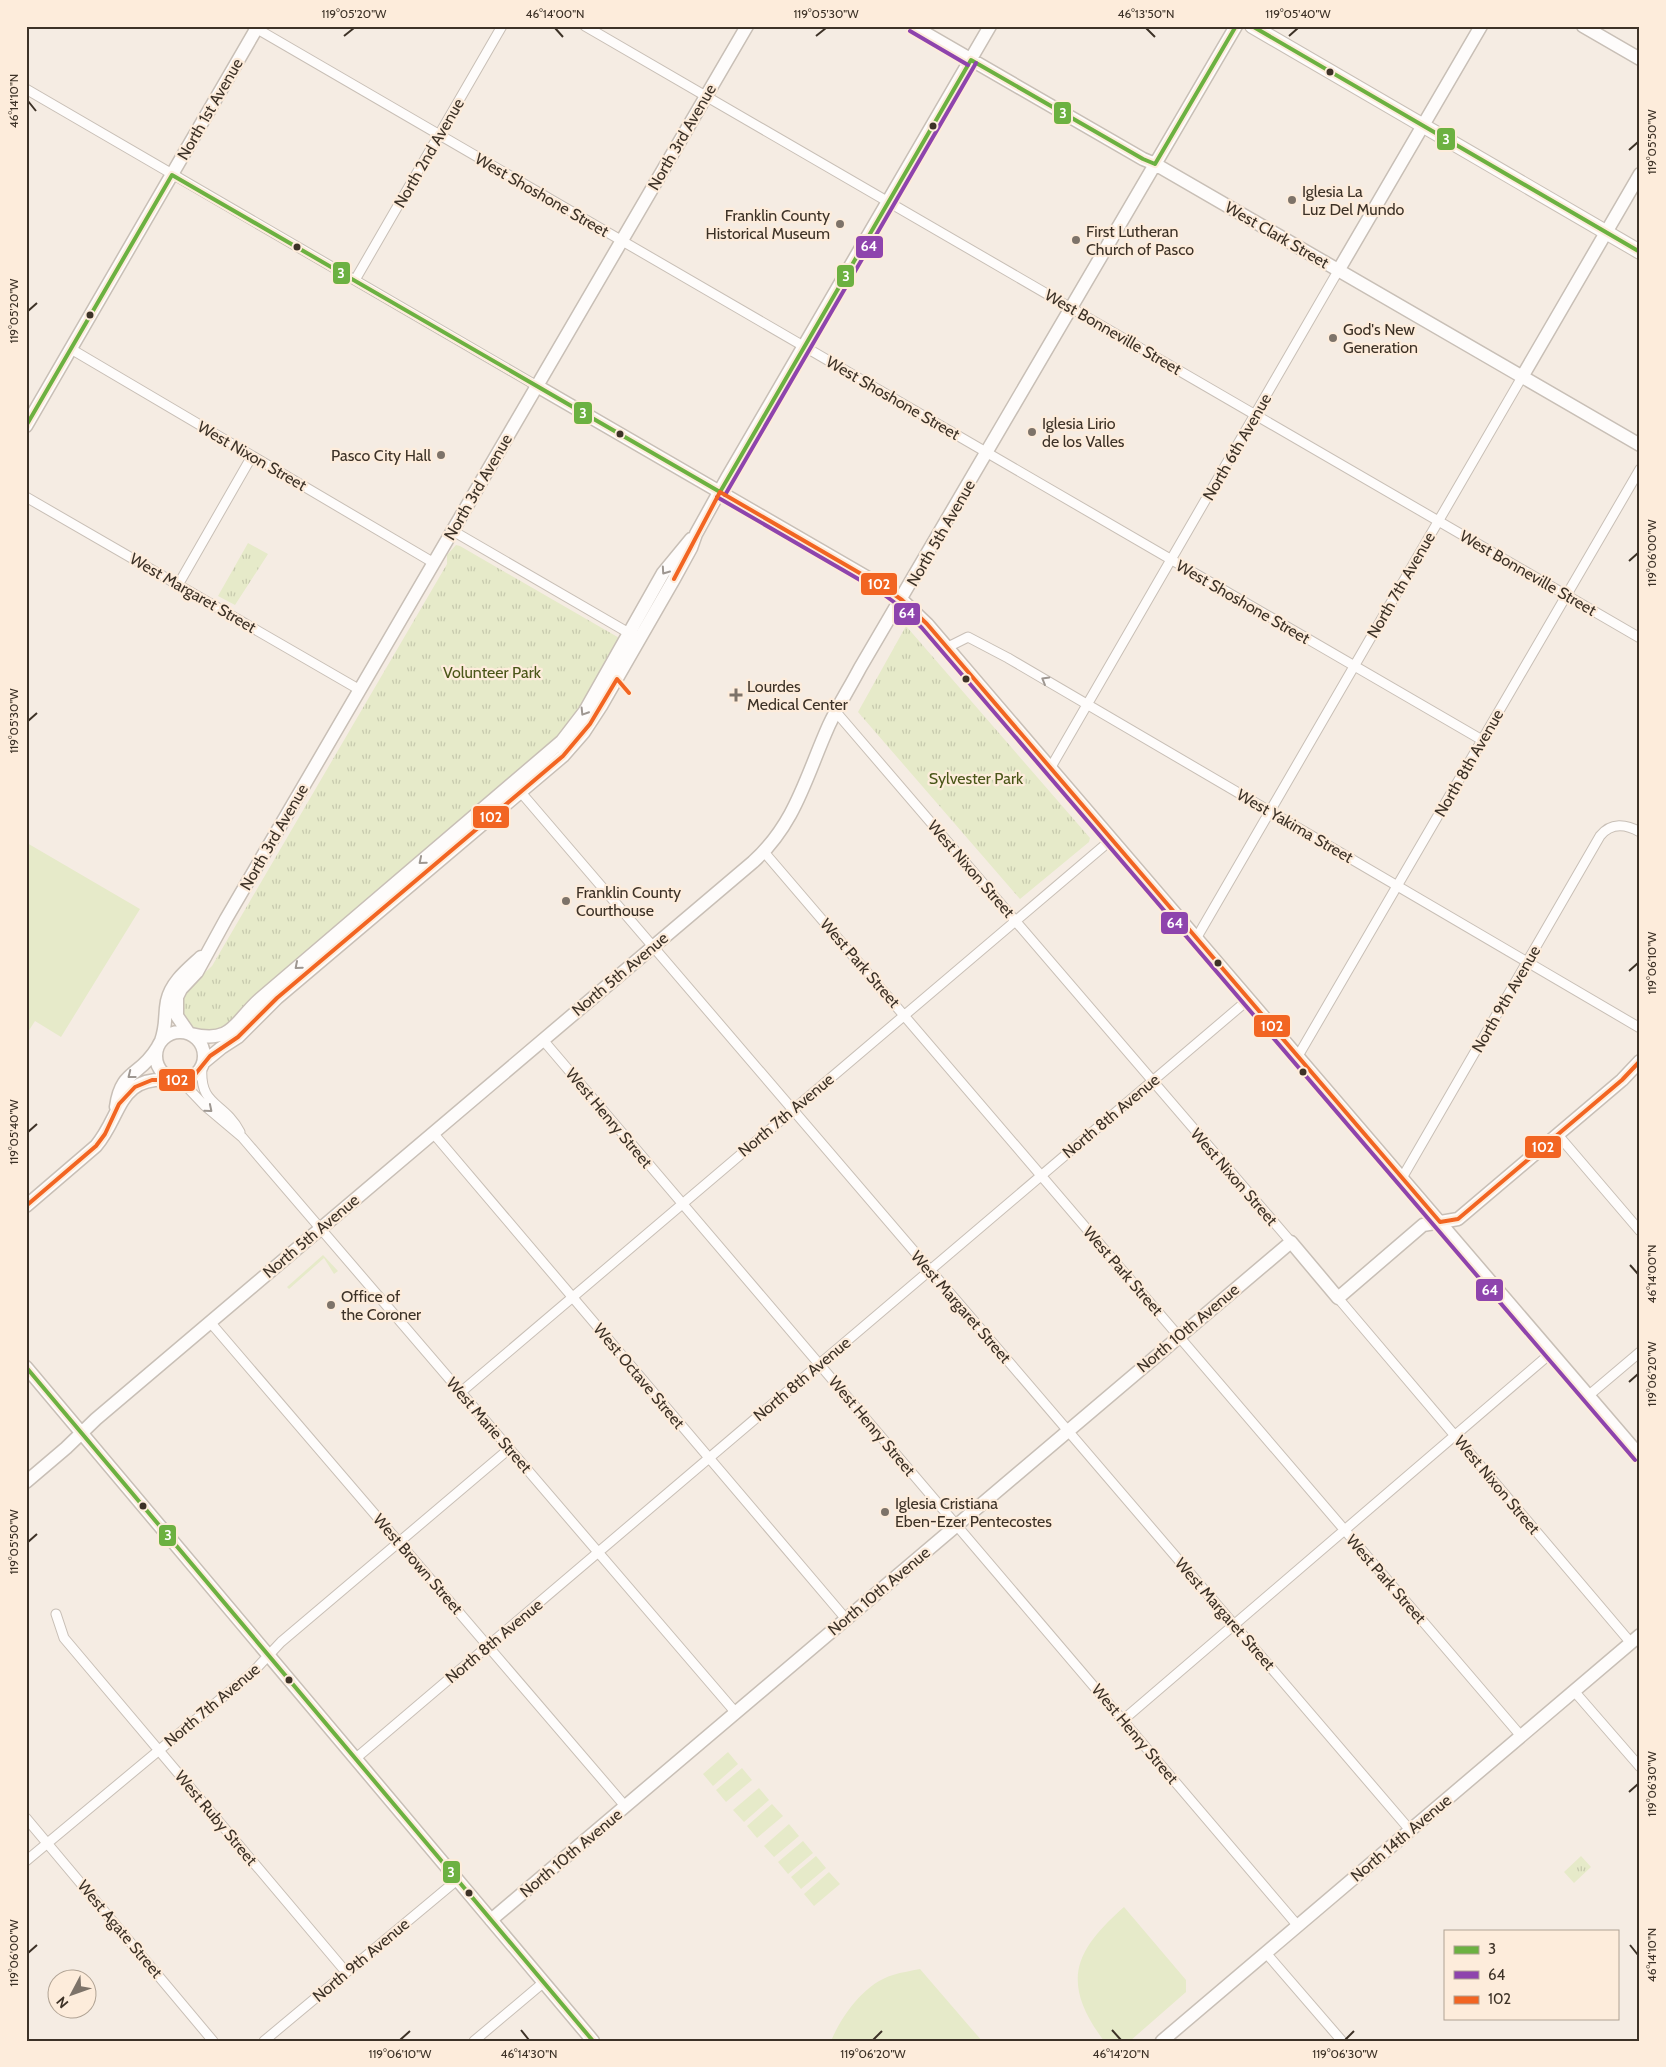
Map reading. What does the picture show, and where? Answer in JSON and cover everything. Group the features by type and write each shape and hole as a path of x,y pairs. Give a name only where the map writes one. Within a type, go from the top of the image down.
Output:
{"main road":[{"path":"1252,26 1640,252"}],"street":[{"name":"North 2nd Avenue","path":"355,280 502,26"},
{"name":"West Bonneville Street","path":"586,26 1640,638"},
{"name":"North 3rd Avenue","path":"190,1033 177,1016 177,997 181,989 195,976 746,26"},
{"name":"West Clark Street","path":"913,26 1640,445"},
{"path":"116,1110 119,1091 124,1081 149,1061 159,1044 172,1033 180,1031 203,1036 220,1036 234,1028 260,999 516,788 563,756 580,737 595,716 663,573 685,544 696,534 990,26"},
{"name":"North 5th Avenue","path":"26,1482 210,1322 764,852 783,828 798,801 836,712 860,668 902,600 1236,26"},
{"name":"North 6th Avenue","path":"1051,767 1481,26"},
{"path":"1583,26 1640,59"},
{"name":"West Shoshone Street","path":"255,27 1482,740"},
{"name":"North 1st Avenue","path":"26,426 172,175 255,27"},
{"path":"26,89 882,586 902,600 928,624 948,647 1640,1456"},
{"name":"North 7th Avenue","path":"1196,937 1640,174"},
{"name":"West Nixon Street","path":"71,350 434,563"},
{"path":"178,585 252,456"},
{"name":"North 8th Avenue","path":"1298,1056 1640,469"},
{"name":"West Margaret Street","path":"26,497 360,690"},
{"path":"453,531 634,637"},
{"name":"West Yakima Street","path":"948,647 968,637 1087,704 1640,1028"},
{"name":"West Nixon Street","path":"836,712 1455,1435 1635,1639"},
{"path":"26,1206 96,1146 105,1134 124,1097 140,1084 158,1079 176,1080 193,1077 203,1064 242,1034 270,1005 516,788"},
{"name":"West Margaret Street","path":"516,788 1410,1830"},
{"name":"North 9th Avenue","path":"1402,1178 1600,836 1615,826 1626,825 1640,832"},
{"name":"North 7th Avenue","path":"461,1392 1112,839"},
{"name":"West Park Street","path":"764,852 1521,1736"},
{"name":"North 3rd Avenue","path":"159,1044 166,1022 167,1003 171,990 180,978 210,948"},
{"name":"North 8th Avenue","path":"355,1759 1249,999"},
{"path":"190,1033 201,1043 205,1055 203,1064"},
{"name":"West Henry Street","path":"543,1040 1298,1926"},
{"path":"159,1044 156,1058 158,1065 166,1075 176,1080"},
{"path":"1338,1298 1423,1225 1458,1219 1622,1080 1640,1061"},
{"name":"West Marie Street","path":"203,1064 202,1079 205,1094 228,1114 242,1137"},
{"name":"West Marie Street","path":"176,1080 187,1087 208,1109 242,1137 736,1712"},
{"name":"West Octave Street","path":"433,1133 846,1619"},
{"path":"1558,1135 1640,1231"},
{"name":"North 10th Avenue","path":"491,1920 1290,1242"},
{"name":"West Brown Street","path":"210,1322 625,1806"},
{"path":"1123,1720 1551,1352"},
{"path":"1588,1396 1640,1352"},
{"path":"26,1367 593,2041"},
{"name":"North 7th Avenue","path":"26,1862 255,1670 281,1642 509,1448"},
{"name":"West Ruby Street","path":"56,1614 64,1638 346,1972"},
{"name":"North 14th Avenue","path":"1162,2041 1635,1639"},
{"path":"1574,1691 1640,1767"},
{"name":"West Agate Street","path":"26,1818 213,2041"},
{"name":"North 9th Avenue","path":"264,2041 457,1880"},
{"path":"1266,1953 1342,2041"},
{"path":"474,2041 544,1982"}],"green space":[{"path":"248,543 268,554 235,605 218,596"},
{"name":"Volunteer Park","path":"456,545 621,639 565,731 224,1031 194,1031 182,1018 184,992 212,966 447,564 447,555"},
{"name":"Sylvester Park","path":"906,626 1090,838 1089,842 1020,899 858,712"},
{"path":"27,843 140,909 61,1037 35,1021 26,1035"},
{"path":"323,1255 338,1271 334,1274 324,1258 289,1289 287,1287"},
{"path":"728,1752 738,1764 713,1786 703,1774"},
{"path":"742,1768 752,1780 726,1802 716,1790"},
{"path":"759,1788 769,1800 744,1822 733,1810"},
{"path":"772,1804 783,1816 757,1838 747,1826"},
{"path":"789,1824 799,1836 774,1857 764,1846"},
{"path":"803,1841 813,1853 788,1874 778,1862"},
{"path":"816,1856 826,1868 801,1889 791,1877"},
{"path":"1581,1856 1591,1867 1574,1883 1564,1872"},
{"path":"829,1872 840,1884 814,1906 804,1894"},
{"path":"1124,1907 1186,1980 1186,1992 1130,2041 1104,2041 1090,2020 1082,2002 1078,1985 1079,1969 1084,1954 1093,1939"},
{"path":"920,1969 982,2041 831,2041 848,2011 873,1985 893,1975"}],"transit line":[{"name":"3","path":"1155,164 1236,26"},
{"name":"3","path":"1252,26 1640,252"},
{"name":"64","path":"910,31 968,65"},
{"name":"3","path":"971,60 1143,159 1155,164"},
{"name":"3","path":"720,492 971,60"},
{"name":"64","path":"725,495 976,63"},
{"name":"3","path":"172,175 720,492"},
{"name":"3","path":"26,426 172,175"},
{"name":"102","path":"720,492 882,586 902,600 927,624 1440,1222"},
{"name":"102","path":"674,579 720,492"},
{"name":"64","path":"717,497 879,591 898,605 922,628 1635,1460"},
{"name":"102","path":"26,1206 96,1146 105,1134 119,1104 135,1087 152,1080 186,1080 193,1077 210,1056 238,1037 277,998 563,756 590,724 617,679 629,693"},
{"name":"102","path":"1440,1222 1458,1219 1622,1080 1640,1061"},
{"name":"3","path":"26,1367 593,2041"}],"place":[{"name":"Iglesia La Luz Del Mundo","path":"1292,200"},
{"name":"Franklin County Historical Museum","path":"840,224"},
{"name":"First Lutheran Church of Pasco","path":"1076,240"},
{"name":"God's New Generation","path":"1333,338"},
{"name":"Iglesia Lirio de los Valles","path":"1032,432"},
{"name":"Pasco City Hall","path":"441,455"},
{"name":"Lourdes Medical Center","path":"736,695"},
{"name":"Franklin County Courthouse","path":"566,901"},
{"name":"Office of the Coroner","path":"331,1305"},
{"name":"Iglesia Cristiana Eben-Ezer Pentecostes","path":"885,1512"}]}
